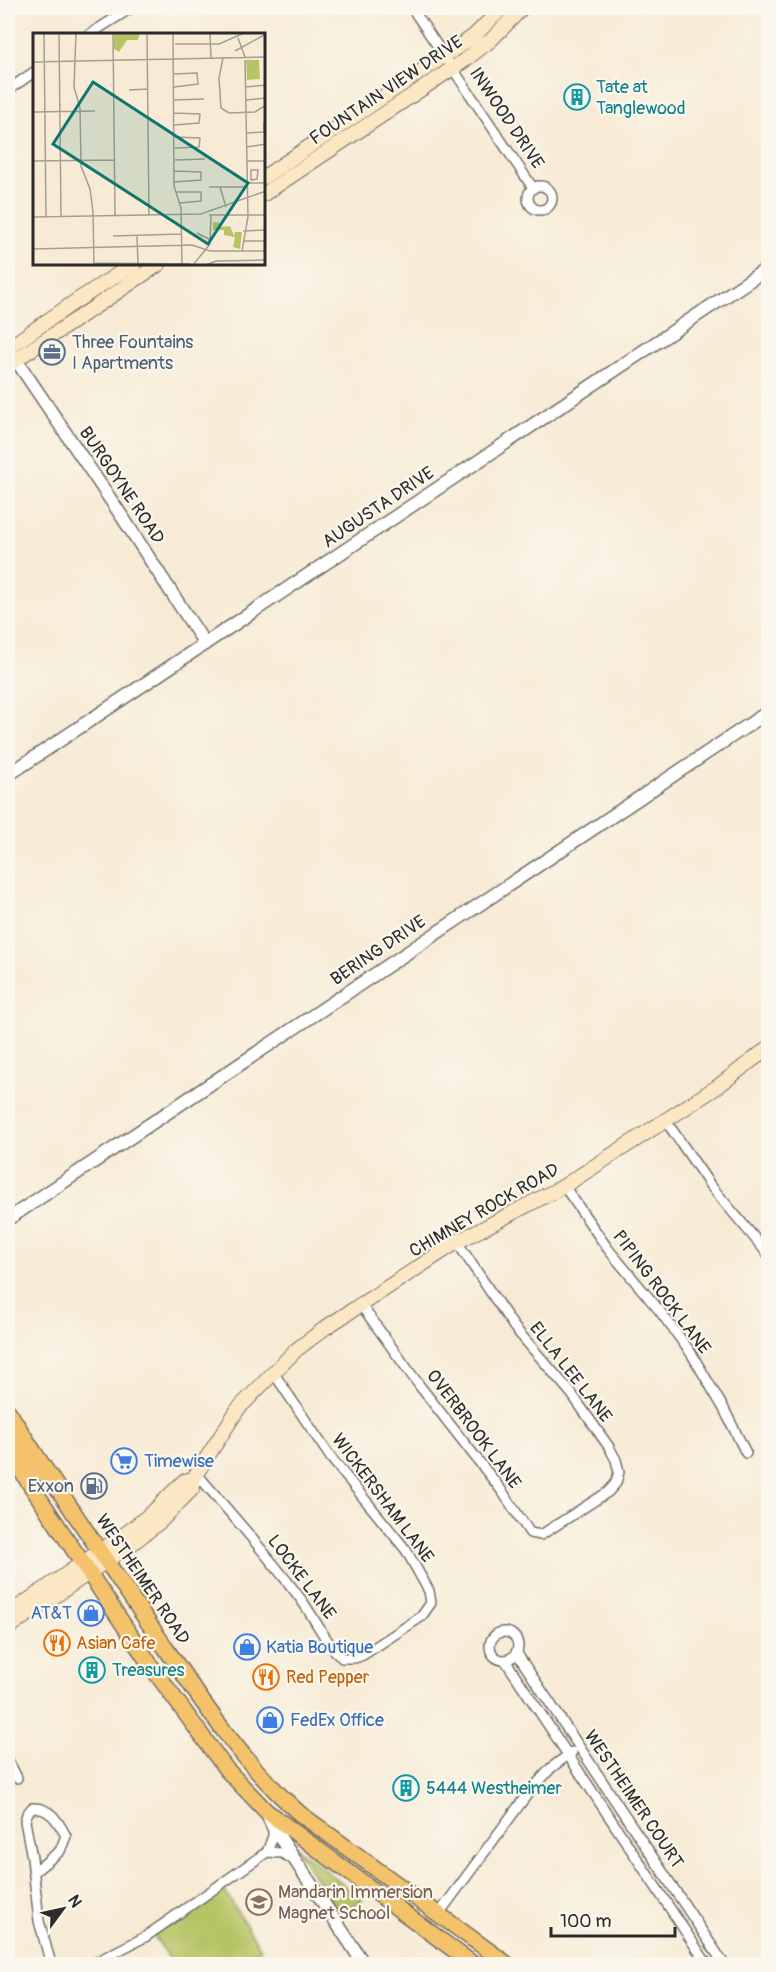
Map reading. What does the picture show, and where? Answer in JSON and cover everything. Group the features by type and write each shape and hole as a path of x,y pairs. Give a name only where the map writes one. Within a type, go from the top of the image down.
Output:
{"main road":[{"name":"FOUNTAIN VIEW DRIVE","path":"343,134 482,30 502,8"},
{"name":"FOUNTAIN VIEW DRIVE","path":"266,184 343,134 453,68 491,40 522,8"},
{"path":"9,355 86,314 132,266"},
{"path":"119,282 155,266"},
{"name":"CHIMNEY ROCK ROAD","path":"8,1614 102,1556 158,1516 184,1480 195,1477 238,1410 273,1372 310,1339 456,1242 564,1186 717,1088 768,1050"},
{"name":"WESTHEIMER ROAD","path":"13,1411 50,1476 102,1556 225,1735 261,1776 299,1813 507,1965"},
{"path":"8,1430 33,1470 50,1476"},
{"path":"8,1451 85,1567 226,1769 266,1811 473,1965"},
{"name":"CHIMNEY ROCK ROAD","path":"8,1628 85,1567"},
{"path":"214,1754 249,1779 254,1780 261,1776"},
{"path":"391,1902 431,1921 438,1915"}],"street":[{"path":"92,33 131,8"},
{"name":"INWOOD DRIVE","path":"412,8 533,188"},
{"path":"8,90 33,73"},
{"name":"AUGUSTA DRIVE","path":"8,775 768,268"},
{"name":"BURGOYNE ROAD","path":"9,355 118,511 205,644"},
{"name":"BERING DRIVE","path":"8,1219 768,712"},
{"path":"666,1121 710,1185 768,1254"},
{"name":"PIPING ROCK LANE","path":"564,1186 608,1249 659,1310 691,1353 724,1408 746,1453"},
{"name":"ELLA LEE LANE","path":"456,1242 514,1327 571,1393 616,1460 619,1472 616,1483 608,1492 573,1514"},
{"name":"OVERBROOK LANE","path":"361,1305 419,1385 502,1491 530,1533 540,1535 573,1514"},
{"name":"WICKERSHAM LANE","path":"273,1372 331,1458 406,1550 429,1591 431,1603 421,1617 391,1636"},
{"name":"LOCKE LANE","path":"195,1477 279,1570 303,1602 331,1648 342,1658 355,1658 363,1655 391,1636"},
{"name":"WESTHEIMER COURT","path":"707,1965 504,1660 496,1658 491,1651 490,1642 495,1635 504,1632 511,1634 517,1644 516,1652 724,1965"},
{"path":"504,1660 512,1658 516,1652"},
{"path":"438,1915 526,1796 551,1768 579,1748"},
{"path":"8,1760 17,1778"},
{"path":"34,1872 60,1851 66,1836 60,1824 41,1807 32,1808 25,1821 34,1872 39,1921 51,1965"},
{"path":"266,1811 294,1861 364,1965"},
{"path":"92,1965 145,1937 267,1852 273,1836 273,1827"},
{"path":"267,1852 282,1853 294,1861"},
{"path":"666,1903 678,1895"}],"green space":[{"path":"294,1845 362,1900 340,1915"},
{"path":"224,1890 261,1949 238,1964 173,1964 153,1934"}],"place":[{"name":"Tate at Tanglewood","path":"577,97"},
{"name":"Three Fountains I Apartments","path":"52,352"},
{"name":"Timewise","path":"124,1461"},
{"name":"Exxon","path":"94,1486"},
{"name":"AT&T","path":"91,1613"},
{"name":"Asian Cafe","path":"57,1643"},
{"name":"Katia Boutique","path":"247,1647"},
{"name":"Treasures","path":"92,1670"},
{"name":"Red Pepper","path":"266,1677"},
{"name":"FedEx Office","path":"270,1720"},
{"name":"5444 Westheimer","path":"406,1788"},
{"name":"Mandarin Immersion Magnet School","path":"259,1902"}]}
